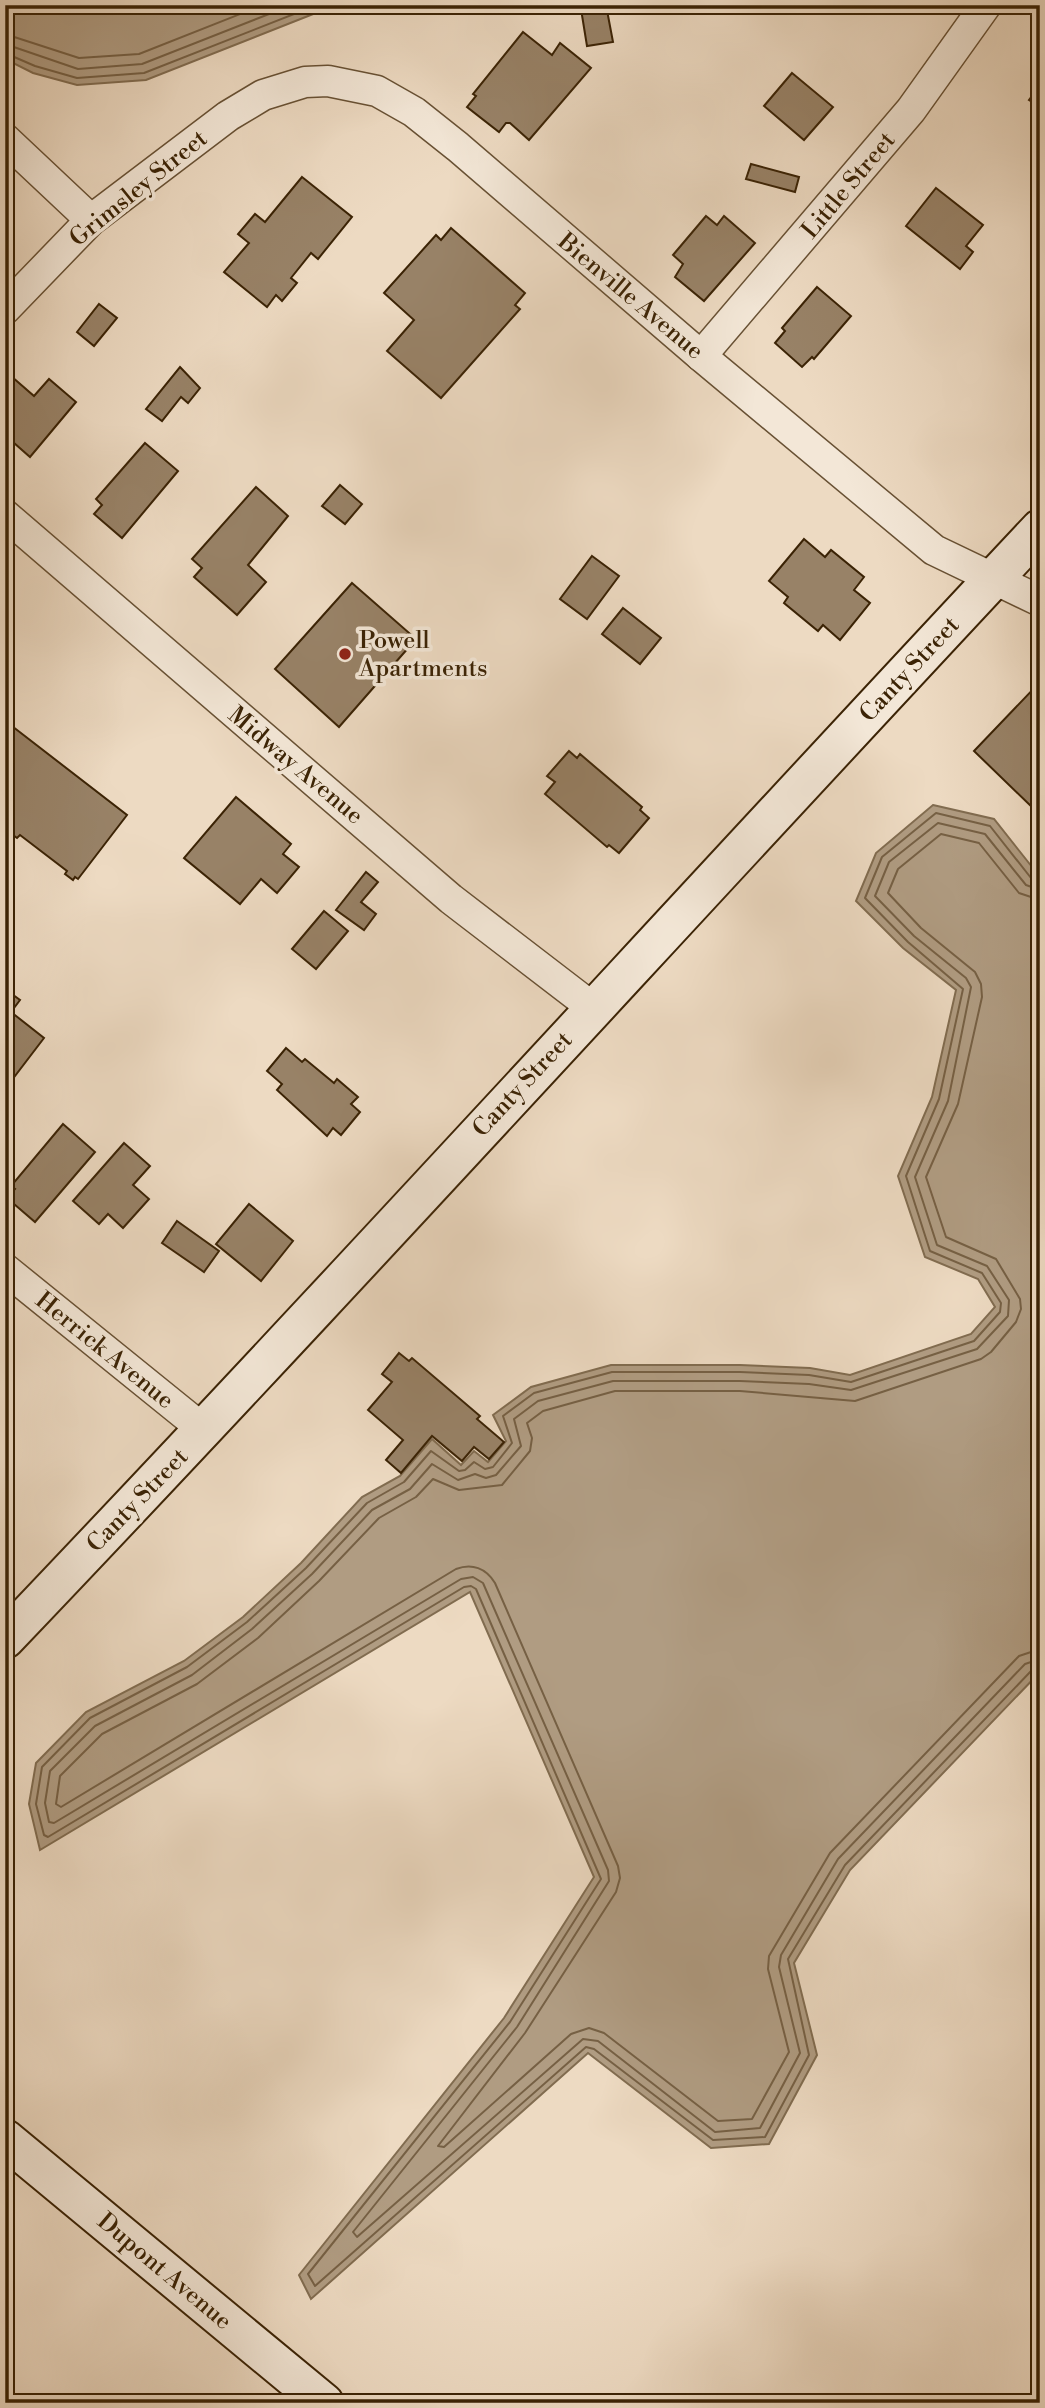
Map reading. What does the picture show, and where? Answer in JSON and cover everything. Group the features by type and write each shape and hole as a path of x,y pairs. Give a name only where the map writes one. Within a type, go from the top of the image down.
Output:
{"street":[{"name":"Little Street","path":"701,356 911,110 986,5"},
{"name":"Bienville Avenue","path":"248,104 263,95 305,82 328,81 377,91 414,112 934,550 1040,601"},
{"name":"Grimsley Street","path":"5,309 91,220 248,104"},
{"path":"5,139 91,220"},
{"name":"Midway Avenue","path":"5,515 451,899 593,1007"},
{"name":"Canty Street","path":"5,1639 204,1430 593,1007 1040,529"},
{"name":"Herrick Avenue","path":"5,1269 204,1430"},
{"name":"Dupont Avenue","path":"5,2139 322,2402"}],"water":[{"path":"5,5 336,5 146,80 77,85 33,73 5,59"},
{"path":"933,805 994,819 1040,877 1040,1672 850,1870 794,1963 817,2055 769,2144 711,2148 588,2053 311,2299 299,2275 504,2018 594,1877 470,1592 40,1850 29,1804 36,1763 86,1712 184,1661 243,1617 301,1563 362,1497 400,1476 432,1439 461,1465 474,1451 488,1462 506,1441 493,1415 531,1387 611,1365 740,1365 810,1368 850,1375 971,1334 995,1307 978,1279 925,1257 898,1176 932,1097 956,990 903,948 856,901 876,853"}],"building":[{"path":"606,5 613,42 587,46 581,9"},
{"path":"523,32 552,55 560,43 591,68 529,140 510,123 506,123 499,132 467,107 476,96 473,94"},
{"path":"792,73 833,107 804,140 764,106"},
{"path":"1038,88 1040,89 1040,107 1029,100"},
{"path":"751,164 799,177 795,192 746,179"},
{"path":"302,177 352,217 318,259 311,253 291,278 297,283 282,301 276,295 267,307 224,272 249,243 238,234 255,214 265,222"},
{"path":"936,188 983,225 966,246 973,252 960,269 906,226"},
{"path":"706,216 717,225 724,216 755,243 704,301 675,277 683,264 673,255"},
{"path":"451,228 525,293 515,305 520,309 441,398 387,351 414,320 384,293 436,235 441,240"},
{"path":"817,287 851,316 814,359 812,357 802,367 775,343 785,331 782,328"},
{"path":"99,304 117,318 94,346 77,332"},
{"path":"180,367 200,388 188,403 181,397 162,421 146,409"},
{"path":"11,376 34,396 49,379 76,402 30,457 5,435 5,382"},
{"path":"145,443 178,471 122,538 94,514 102,505 96,499"},
{"path":"340,485 362,504 345,524 322,506"},
{"path":"256,487 288,516 248,565 266,582 237,615 194,577 202,568 192,559"},
{"path":"804,539 825,557 831,550 864,577 854,590 870,603 840,640 823,625 818,631 784,603 788,597 769,581"},
{"path":"592,556 619,576 587,619 560,599"},
{"name":"Powell Apartments","path":"352,583 416,639 339,727 275,669"},
{"path":"623,608 661,638 640,664 602,634"},
{"path":"1040,682 1040,802 1034,809 974,751"},
{"path":"8,723 127,815 78,879 75,877 73,880 65,874 67,871 20,835 17,838 5,829 9,824 5,822 5,727"},
{"path":"569,751 577,758 580,754 642,807 640,810 649,818 619,853 609,845 607,847 545,794 555,782 547,776"},
{"path":"236,797 291,844 283,854 299,867 277,893 261,879 240,904 184,858"},
{"path":"366,872 378,882 361,902 376,914 364,930 336,910"},
{"path":"324,911 348,931 316,969 292,949"},
{"path":"5,989 20,1000 11,1012 44,1038 5,1089"},
{"path":"286,1048 302,1062 305,1059 334,1083 337,1079 358,1097 351,1104 360,1112 341,1135 333,1128 327,1136 277,1090 282,1084 267,1071"},
{"path":"63,1124 95,1152 35,1222 7,1198 15,1189 11,1186"},
{"path":"124,1143 150,1166 133,1185 149,1199 123,1228 108,1214 99,1224 73,1201"},
{"path":"249,1204 293,1241 261,1281 216,1244"},
{"path":"177,1221 219,1251 204,1272 162,1243"},
{"path":"399,1353 409,1361 412,1358 480,1416 477,1419 504,1442 489,1459 474,1447 462,1461 432,1436 401,1473 386,1460 403,1440 368,1410 392,1382 382,1374"}],"place":[{"name":"Powell Apartments","path":"345,654"}]}
